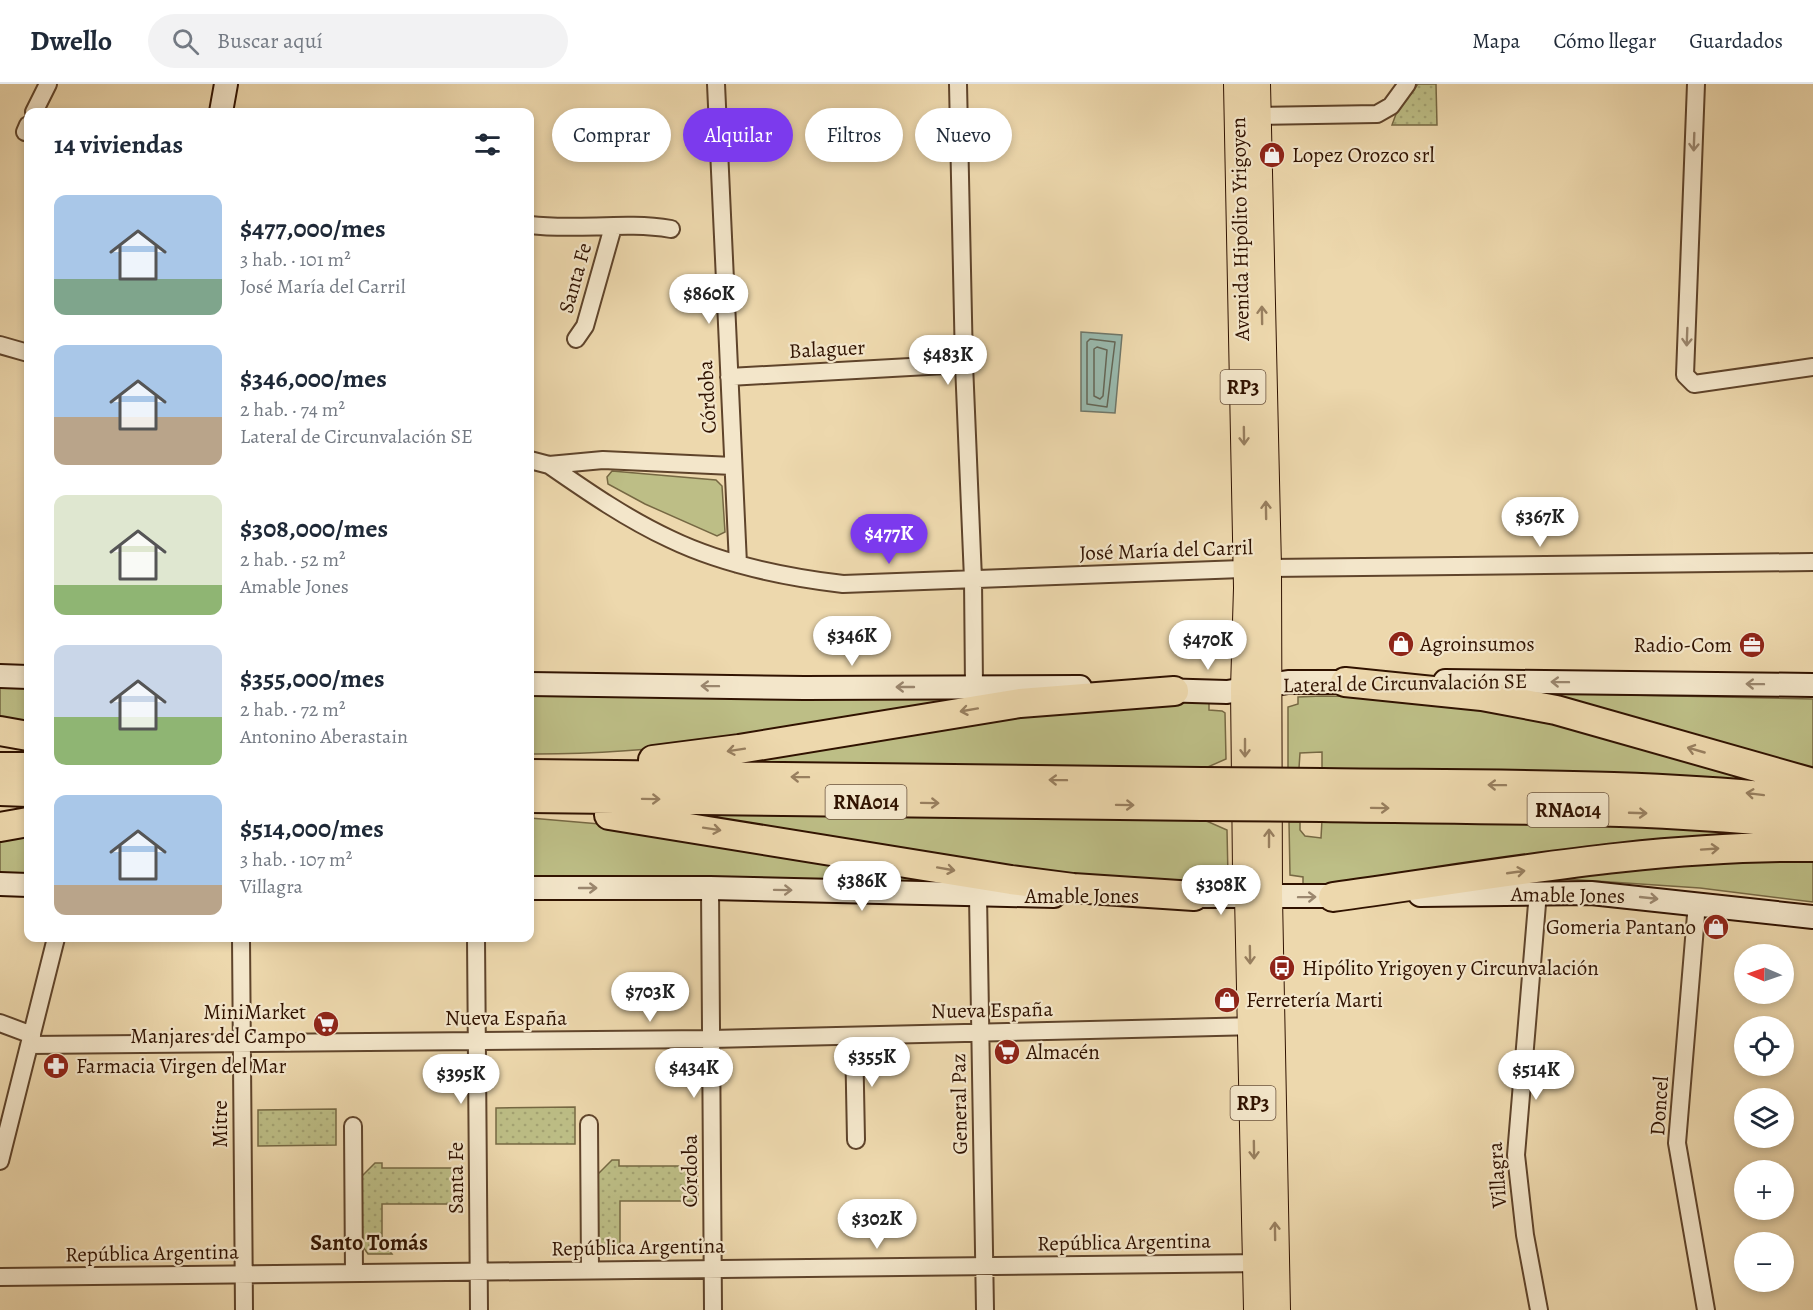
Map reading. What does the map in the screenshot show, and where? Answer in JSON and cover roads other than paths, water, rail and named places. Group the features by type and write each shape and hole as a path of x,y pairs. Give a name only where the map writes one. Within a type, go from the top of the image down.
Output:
{"highway":[{"path":"1345,682 1482,696 1547,708 1813,783"},
{"path":"534,772 706,754 1029,702 1174,691"},
{"path":"0,731 24,735"},
{"path":"0,767 24,767"},
{"name":"RNA014","path":"534,772 1201,794"},
{"name":"RNA014","path":"534,798 1322,795 1604,787 1737,792 1813,801"},
{"path":"0,791 24,792"},
{"name":"RNA014","path":"1322,795 1714,817 1813,826"},
{"path":"534,805 675,823 1011,880 1073,888 1194,896"},
{"path":"0,827 24,823"},
{"path":"1333,897 1666,853 1741,847 1813,847"}],"main road":[{"name":"Avenida Hipólito Yrigoyen","path":"1237,84 1248,116"},
{"name":"Avenida Hipólito Yrigoyen","path":"1257,84 1248,116 1258,569 1256,687 1246,870 1259,897 1266,1263 1277,1310"},
{"name":"Avenida Hipólito Yrigoyen","path":"1257,1310 1266,1263"}],"street":[{"path":"36,108 48,84"},
{"path":"222,108 226,84"},
{"name":"Córdoba","path":"716,84 738,564"},
{"path":"958,84 964,364 973,579 974,687"},
{"path":"1248,116 1377,114 1391,106 1407,84"},
{"path":"1696,84 1685,375 1694,384 1813,367"},
{"path":"534,225 613,227 644,225 671,229"},
{"name":"Santa Fe","path":"576,339 585,326 613,227"},
{"path":"0,345 24,352"},
{"name":"Balaguer","path":"729,376 964,364"},
{"path":"534,461 549,465 603,460 733,466"},
{"name":"José María del Carril","path":"549,465 608,506 672,540 738,564 790,577 843,584 1258,569 1813,562"},
{"path":"0,676 24,677"},
{"name":"Lateral de Circunvalación SE","path":"534,684 1100,687 1227,692 1288,682 1813,685"},
{"path":"0,884 24,885"},
{"name":"Amable Jones","path":"534,888 710,888 978,896 1333,897 1538,892 1591,893 1813,917"},
{"name":"Córdoba","path":"710,888 713,1310"},
{"name":"Villagra","path":"1538,892 1516,1155 1525,1235 1539,1310"},
{"name":"General Paz","path":"978,896 985,1310"},
{"name":"Doncel","path":"1697,903 1677,1143 1706,1310"},
{"path":"0,1161 55,942"},
{"name":"Mitre","path":"241,942 244,1310"},
{"name":"Santa Fe","path":"476,942 479,1310"},
{"path":"0,1023 31,1040"},
{"name":"Nueva España","path":"31,1040 242,1043 711,1039 1261,1026"},
{"path":"854,1036 856,1140"},
{"path":"589,1124 590,1270"},
{"path":"353,1126 354,1273"},
{"name":"República Argentina","path":"0,1277 1266,1263"}],"water":[{"path":"1081,332 1122,335 1115,413 1081,411"}],"place":[{"name":"Lopez Orozco srl","path":"1272,155"},
{"name":"Agroinsumos","path":"1401,644"},
{"name":"Radio-Com","path":"1752,645"},
{"name":"Gomeria Pantano","path":"1716,927"},
{"name":"Hipólito Yrigoyen y Circunvalación","path":"1282,968"},
{"name":"Ferretería Marti","path":"1227,1000"},
{"name":"MiniMarket Manjares del Campo","path":"326,1024"},
{"name":"Almacén","path":"1007,1052"},
{"name":"Farmacia Virgen del Mar","path":"56,1066"}],"district":[{"name":"Santo Tomás","path":"369,1242"}]}
